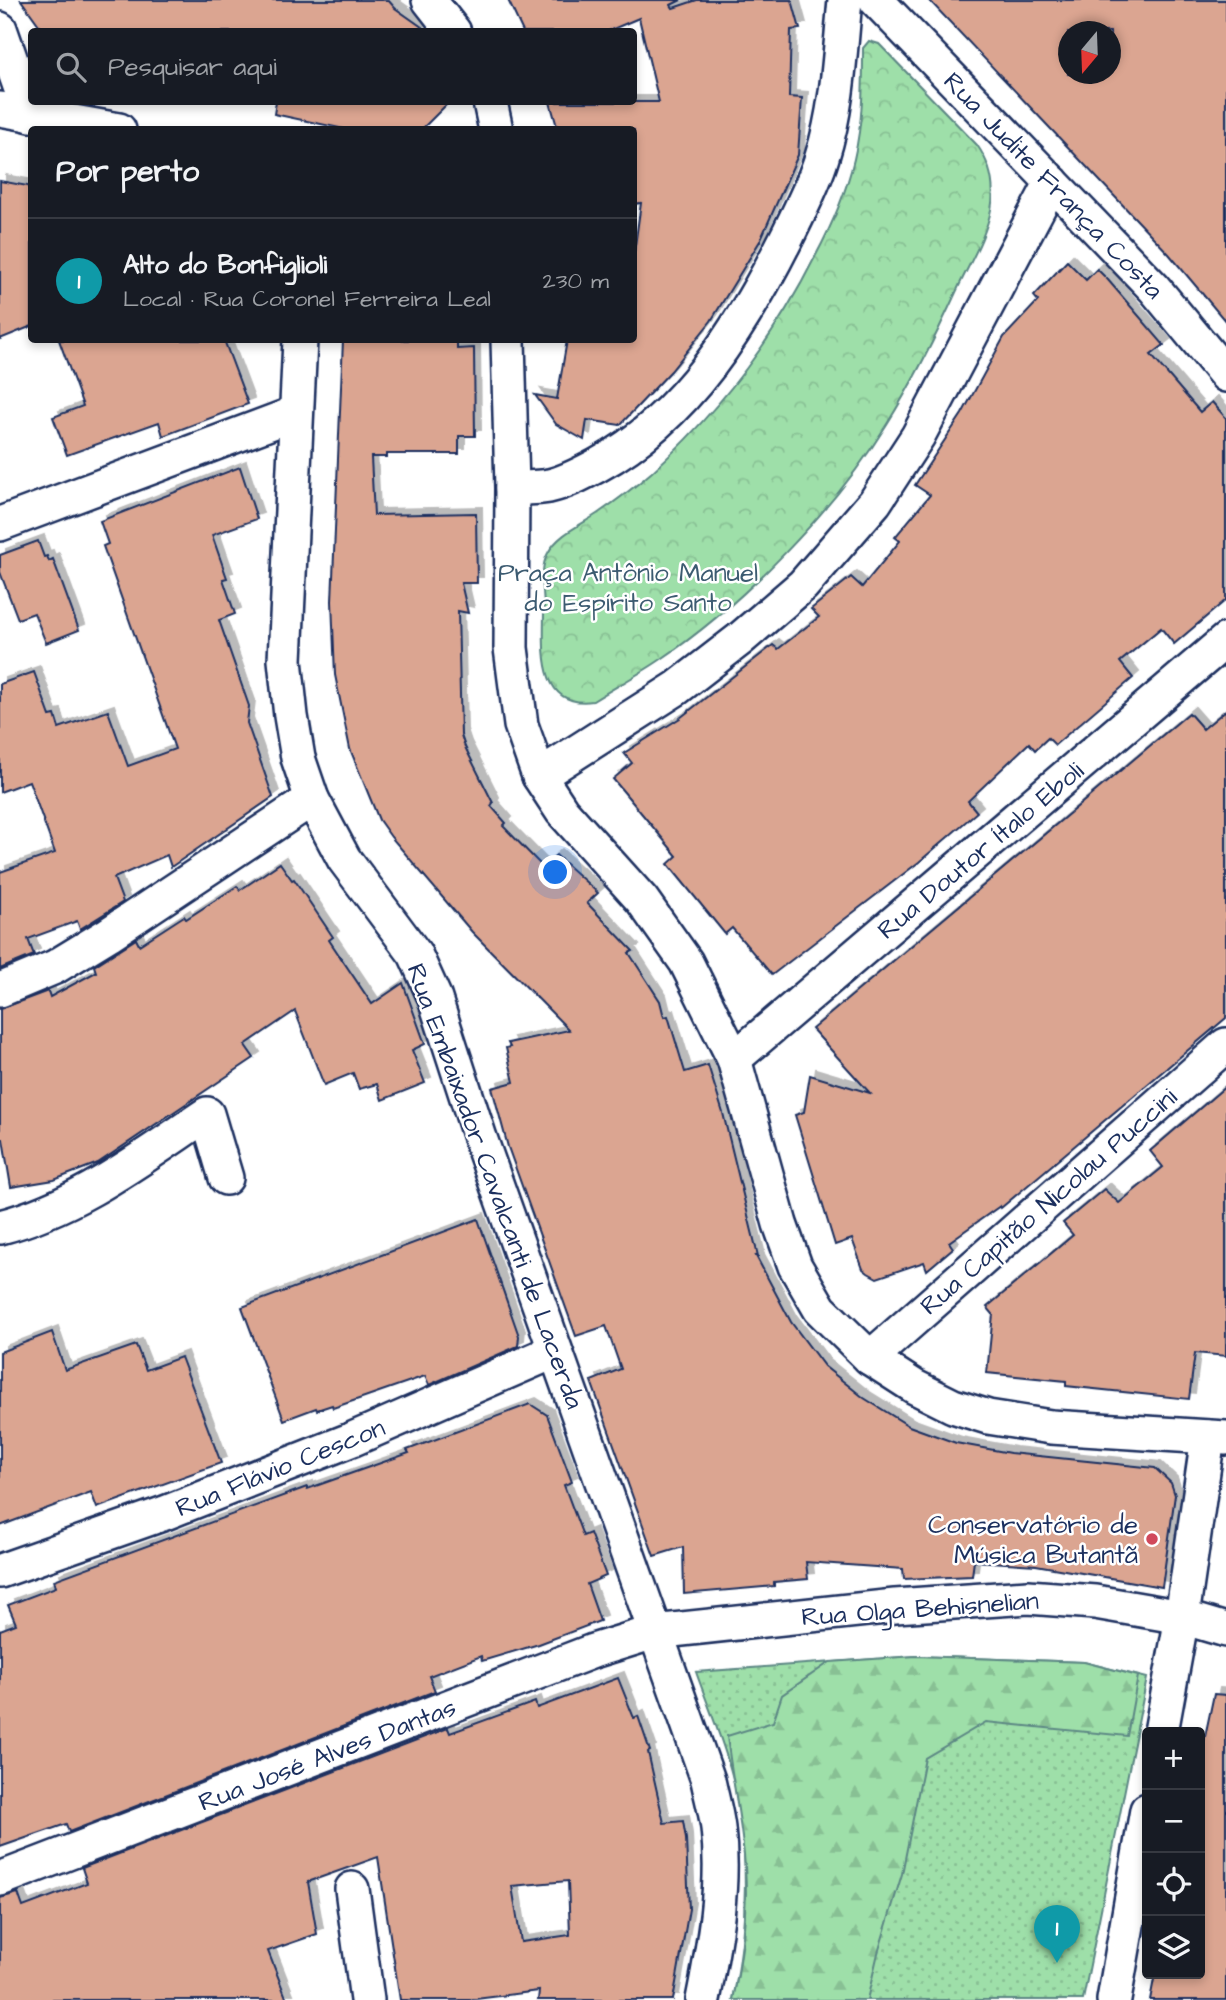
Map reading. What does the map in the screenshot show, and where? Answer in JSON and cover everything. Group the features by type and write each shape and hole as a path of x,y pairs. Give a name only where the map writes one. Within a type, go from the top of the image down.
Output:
{"street":[{"path":"429,0 451,28"},
{"path":"512,488 549,486 580,475 616,456 654,427 689,391 722,348 767,277 806,197 821,159 831,123 845,0"},
{"name":"Rua Judite França Costa","path":"876,0 1154,288 1226,375"},
{"path":"0,29 15,112 96,126"},
{"path":"492,105 495,126"},
{"path":"539,776 677,688 739,640 803,585 875,502 918,436 1052,182"},
{"name":"Rua Embaixador Cavalcanti de Lacerda","path":"300,343 285,660 290,716 298,758 312,799 344,859 415,954 434,996 480,1138 708,1780 718,1828 719,1875 715,1937 703,2000"},
{"path":"508,343 512,488 511,648 521,724 539,776 562,811 642,900 686,962 734,1059 780,1224 795,1266 820,1309 870,1358 915,1387 943,1401 988,1417 1051,1427 1217,1438 1162,1727"},
{"path":"0,524 296,413"},
{"name":"Rua Doutor Ítalo Eboli","path":"734,1059 1226,640"},
{"path":"0,990 55,967 312,799"},
{"name":"Rua Capitão Nicolau Puccini","path":"870,1358 1226,1045"},
{"path":"0,1227 30,1219 105,1183 207,1114 226,1178"},
{"name":"Rua Flávio Cescon","path":"0,1571 164,1513 353,1439 555,1351"},
{"name":"Rua Olga Behisnelian","path":"654,1632 895,1606 1028,1597 1095,1602 1182,1617 1226,1630"},
{"name":"Rua José Alves Dantas","path":"0,1879 593,1651 654,1632"},
{"path":"1114,2000 1142,1839"},
{"path":"352,1889 368,2000"}],"green space":[{"name":"Praça Antônio Manuel do Espírito Santo","path":"869,41 879,44 977,145 987,164 992,182 992,200 989,217 976,252 907,391 866,456 814,521 755,583 691,637 652,665 593,701 575,701 562,695 553,686 548,672 544,641 545,559 552,546 564,535 625,494 677,449 722,399 782,317 827,233 847,185 859,131 863,48"},
{"path":"916,1656 1084,1662 1147,1678 1083,2000 733,2000 744,1916 742,1830 728,1762 696,1672"},
{"path":"916,1656 1084,1662 1138,1676 1127,1736 986,1722 925,1758 902,1874 867,2000 733,2000 742,1947 746,1893 742,1834 727,1736 773,1722 782,1695 830,1662"}],"building":[{"path":"21,0 388,0 423,28 41,28"},
{"path":"508,0 681,0 671,5 673,8 697,0 792,0 800,29 791,30 789,97 802,98 798,155 760,241 711,321 671,371 620,425 587,420 584,440 556,424 535,395 557,399 566,343 637,343 637,232 641,203 637,204 637,126 557,126 551,105 637,105 637,102 659,102 639,18 615,28 521,28"},
{"path":"929,0 1226,0 1226,322 1169,254"},
{"path":"276,105 446,105 425,126 330,126 274,114"},
{"path":"0,181 28,186 28,328 0,339"},
{"path":"1067,261 1086,280 1097,269 1164,345 1151,355 1200,412 1212,402 1226,418 1226,600 1174,644 1161,628 1120,662 1133,678 1055,745 1048,738 1035,750 1029,743 968,801 977,812 919,862 772,975 732,928 725,934 668,864 677,856 613,779 632,763 624,753 680,718 773,645 778,649 819,617 811,609 851,577 862,587 900,541 895,537 930,495 915,485 962,414 1004,337 1038,301 1034,296"},
{"path":"60,343 225,343 248,404 163,436 159,422 67,455 53,417 83,406"},
{"path":"343,343 457,343 457,349 474,348 475,436 459,436 459,454 387,454 387,457 371,457 374,515 476,513 477,583 461,583 468,613 458,611 461,735 493,803 491,806 506,823 503,826 543,867 556,855 598,893 587,903 633,951 629,953 660,1001 664,1017 668,1016 685,1072 708,1065 723,1113 756,1256 791,1322 824,1366 864,1398 909,1426 956,1443 1010,1453 1155,1468 1171,1483 1175,1495 1162,1587 1036,1565 974,1561 972,1576 904,1579 903,1569 806,1562 808,1579 774,1582 774,1586 684,1594 683,1547 654,1556 591,1381 621,1369 606,1326 576,1336 508,1147 492,1088 514,1082 506,1048 510,1047 508,1043 569,1030 472,932 379,820 350,749 335,675 332,601"},
{"path":"240,467 257,519 212,535 227,578 223,579 235,614 219,620 249,706 247,723 273,797 171,867 167,855 114,878 123,902 80,929 77,921 28,939 34,955 0,969 0,872 55,853 29,781 0,792 0,684 34,672 50,716 55,715 59,728 108,711 128,766 175,749 103,546 108,544 100,521"},
{"path":"38,541 44,557 47,556 49,561 53,559 79,630 46,643 34,613 18,619 0,572 0,555"},
{"path":"1226,710 1226,1018 1001,1208 1000,1206 949,1242 953,1248 927,1270 924,1262 877,1278 868,1273 863,1269 852,1239 835,1245 795,1115 804,1112 810,1075 870,1093 812,1029 1189,713 1203,729"},
{"path":"280,863 333,937 329,940 372,1004 403,983 425,1044 412,1050 425,1083 382,1100 377,1084 359,1089 353,1073 324,1085 295,1011 245,1045 254,1058 98,1163 54,1180 11,1187 3,1139 0,1139 0,1009 48,991 50,997 96,972 94,966 136,939 139,945 237,886 240,890"},
{"path":"1226,1086 1226,1356 1195,1353 1189,1399 1066,1386 1066,1381 987,1373 993,1314 987,1307 1073,1235 1063,1223 1104,1189 1119,1203 1163,1167 1150,1151"},
{"path":"478,1219 519,1336 518,1346 429,1385 425,1376 333,1408 332,1405 317,1410 316,1408 284,1420 242,1307"},
{"path":"52,1332 65,1370 136,1345 146,1370 181,1357 221,1463 97,1508 91,1492 0,1526 0,1352"},
{"path":"530,1404 547,1415 572,1482 564,1485 583,1536 590,1533 606,1576 587,1584 600,1621 539,1644 482,1661 481,1656 429,1676 435,1691 69,1832 66,1824 0,1847 0,1630 16,1624 8,1605 56,1587 54,1580 307,1487 409,1453 407,1450"},
{"path":"618,1678 634,1718 638,1716 650,1751 648,1752 664,1823 683,1821 686,1839 689,1909 673,2000 538,2000 539,1991 468,2000 400,2000 378,1857 308,1882 317,1934 268,1951 287,2000 0,2000 0,1898 18,1893 23,1907 87,1883 82,1868 448,1728 450,1733 535,1702 537,1708","holes":["568,1881 570,1935 521,1942 512,1886"]},
{"path":"1214,1694 1226,1695 1226,2000 1150,2000 1154,1979 1205,1979 1205,1736"}],"place":[{"name":"Conservatório de Música Butantã","path":"1152,1539"},
{"name":"Alto do Bonfiglioli","path":"1057,1963"}]}
